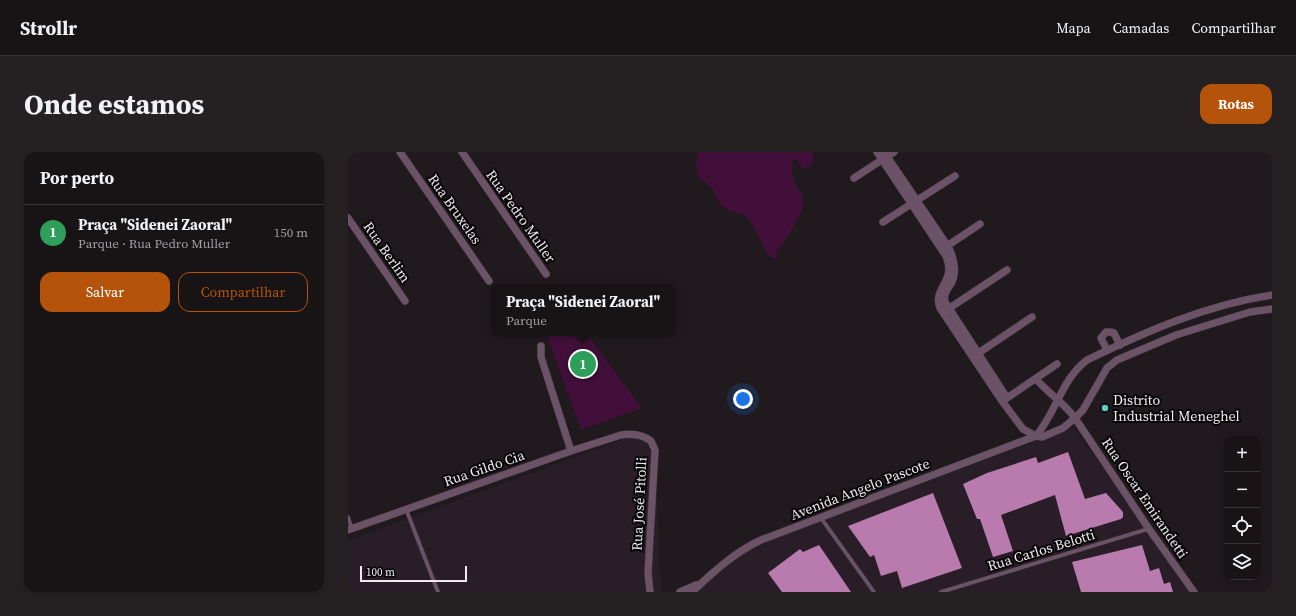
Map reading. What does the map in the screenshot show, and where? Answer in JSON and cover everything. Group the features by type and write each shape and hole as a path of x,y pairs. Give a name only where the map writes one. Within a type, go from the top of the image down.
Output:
{"street":[{"name":"Rua Bruxelas","path":"400,152 490,281"},
{"name":"Rua Pedro Muller","path":"462,152 546,274"},
{"path":"877,152 885,156 945,247 948,265 947,279 938,295 939,304 946,310 1023,429 1036,436 1051,415 1069,378 1076,369 1087,360 1176,320 1236,302 1272,295"},
{"path":"854,178 885,156 894,152"},
{"path":"884,222 955,176"},
{"name":"Rua Berlim","path":"348,218 405,301"},
{"path":"945,247 980,224"},
{"path":"946,310 1007,270"},
{"path":"1253,298 1252,304 1255,311"},
{"path":"1236,302 1241,308 1241,314"},
{"name":"Avenida Angelo Pascote","path":"692,592 702,582 746,547 1036,436 1042,437 1063,428 1083,410 1107,368 1114,362 1176,336 1241,314 1272,309"},
{"path":"975,355 1032,317"},
{"path":"1107,350 1102,338 1106,332 1114,333 1120,345"},
{"path":"540,346 541,356 571,451"},
{"path":"1005,400 1057,364"},
{"name":"Rua Oscar Emirandetti","path":"1036,379 1042,387 1058,400 1075,418 1149,529 1194,592"},
{"name":"Rua Gildo Cia","path":"350,530 571,451 630,434"},
{"name":"Rua José Pitolli","path":"630,434 641,435 647,438 651,441 655,450 648,573 650,592"},
{"name":"Avenida Angelo Pascote","path":"680,592 702,582"}],"lane":[{"path":"406,509 438,592"},
{"path":"348,517 350,530"},
{"path":"821,518 874,592"},
{"name":"Rua Carlos Belotti","path":"941,592 1149,529"}],"shaded area":[{"path":"697,152 813,152 813,162 807,169 802,168 797,160 794,159 792,161 793,179 802,195 804,206 794,226 777,250 776,254 778,257 775,259 768,255 750,220 744,215 730,211 721,206 712,188 699,177 696,171"},
{"path":"547,336 588,336 642,408 581,430"},
{"name":"Distrito Industrial Meneghel","path":"1073,427 1192,592 680,592 702,582 737,553"},
{"path":"632,436 652,444 655,457 661,592 348,592 348,541"}],"building":[{"path":"1068,452 1085,499 1106,493 1123,512 1123,517 1121,519 1066,536 1055,495 1001,515 1013,551 993,557 980,519 977,519 963,484 987,473 1036,457 1038,463"},
{"path":"933,493 962,568 902,588 897,571 881,576 874,555 870,557 848,526"},
{"path":"819,545 851,592 782,592 768,573 800,549 803,552"},
{"path":"1142,545 1150,571 1159,568 1164,584 1170,582 1173,592 1081,592 1072,562"}],"place":[{"name":"Praça \"Sidenei Zaoral\"","path":"583,364"},
{"name":"Distrito Industrial Meneghel","path":"1105,408"}]}
